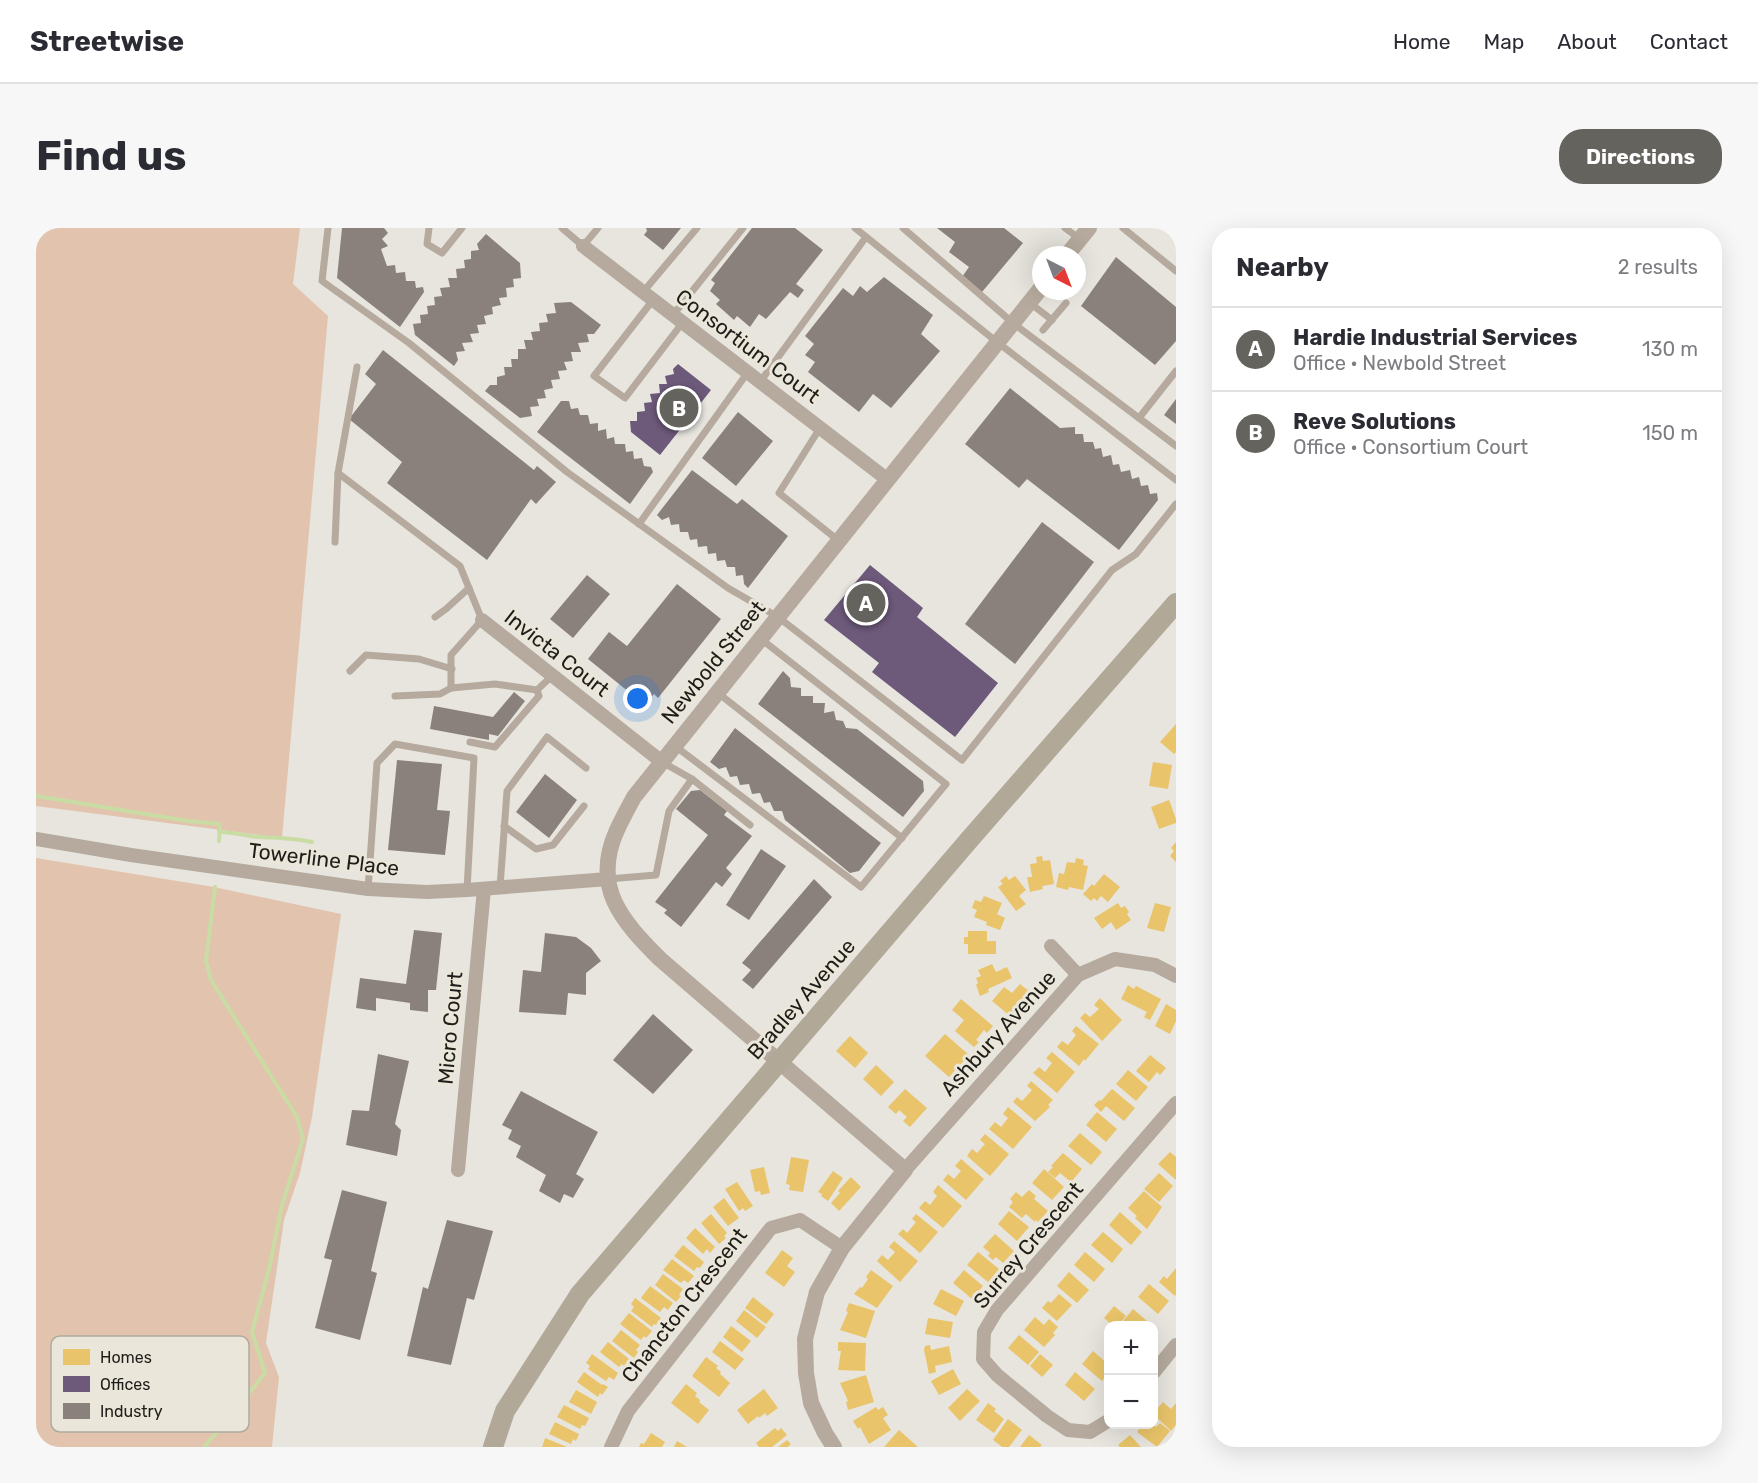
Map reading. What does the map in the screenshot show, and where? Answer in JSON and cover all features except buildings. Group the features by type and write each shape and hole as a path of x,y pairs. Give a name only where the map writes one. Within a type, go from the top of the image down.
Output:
{"main road":[{"name":"Bradley Avenue","path":"493,1447 505,1412 580,1294 969,840 1176,603"}],"street":[{"path":"1074,246 1084,233"},
{"name":"Consortium Court","path":"583,246 888,480"},
{"name":"Newbold Street","path":"905,1170 660,959 633,932 613,900 608,879 609,853 616,831 634,797 1032,298"},
{"name":"Invicta Court","path":"482,620 662,762"},
{"name":"Towerline Place","path":"36,839 368,889 427,892 608,879"},
{"name":"Micro Court","path":"458,1170 484,889"},
{"path":"1051,946 1078,975"},
{"name":"Ashbury Avenue","path":"905,1170 1078,975 1115,959 1155,965 1176,976"},
{"name":"Surrey Crescent","path":"1104,1423 1090,1431 1068,1430 1047,1416 997,1375 983,1359 984,1332 997,1310 1176,1103"},
{"path":"834,1447 811,1403 806,1373 805,1339 817,1292 842,1248 905,1170"},
{"name":"Chancton Crescent","path":"611,1447 628,1411 771,1228 800,1220 842,1248"},
{"path":"1158,1367 1176,1345"}],"lane":[{"path":"328,228 322,281 409,343 567,472 728,588 778,617 962,760 1112,570 1136,554 1176,504"},
{"path":"429,228 428,244 442,253 462,228"},
{"path":"562,228 583,246 598,228"},
{"path":"697,228 594,376 625,398 743,228"},
{"path":"855,228 1176,480"},
{"path":"903,228 1013,323 1176,447"},
{"path":"1065,228 1084,233"},
{"path":"1123,228 1176,271"},
{"path":"1168,228 1176,235"},
{"path":"760,382 866,237"},
{"path":"1029,302 1052,320"},
{"path":"1043,330 1066,303"},
{"path":"335,542 338,472 357,367"},
{"path":"1139,418 1176,371"},
{"path":"639,524 748,372"},
{"path":"820,428 779,493 839,541"},
{"path":"338,472 460,566 482,620 452,655 451,688"},
{"path":"435,617 469,588"},
{"path":"675,746 861,888 946,784 761,639"},
{"path":"350,670 366,656 419,659 452,669"},
{"path":"537,690 552,676"},
{"path":"395,696 440,694 451,688 495,684 537,690"},
{"path":"470,742 495,747 539,696 537,690"},
{"path":"718,693 902,838"},
{"path":"500,887 507,791 547,737 586,768"},
{"path":"368,889 377,763 395,744 474,758 468,890"},
{"path":"662,762 692,779 750,825"},
{"path":"608,879 656,875 669,812 692,779"},
{"path":"504,826 536,849 553,845 584,807"}],"shaded area":[{"path":"36,228 300,228 293,284 328,316 282,838 36,806"},
{"path":"36,858 214,887 341,914 312,1117 300,1173 284,1220 266,1343 279,1377 272,1447 36,1447"}],"waterway":[{"path":"36,796 188,821 220,824 219,841"},
{"path":"219,830 220,832 312,842"},
{"path":"215,887 206,961 211,980 297,1117 303,1139 282,1205 269,1269 252,1332 265,1373 249,1393"},
{"path":"204,1447 217,1432"}],"place":[{"name":"Reve Solutions","path":"679,408"},
{"name":"Hardie Industrial Services","path":"866,603"}]}
